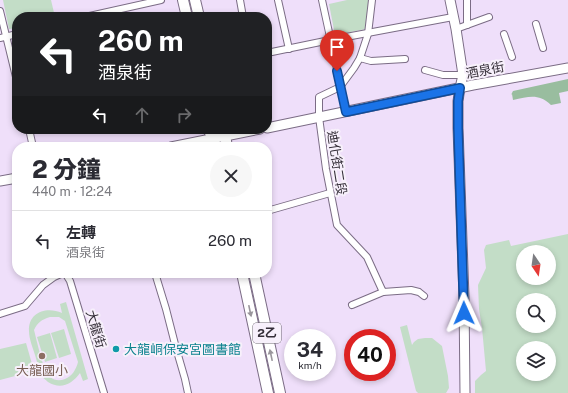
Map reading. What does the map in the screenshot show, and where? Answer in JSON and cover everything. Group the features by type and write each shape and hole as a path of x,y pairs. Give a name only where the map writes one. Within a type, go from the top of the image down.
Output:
{"main road":[{"path":"183,0 185,12"},
{"path":"195,0 198,12"},
{"name":"2乙","path":"243,278 268,393"},
{"name":"2乙","path":"255,278 280,393"}],"street":[{"path":"107,12 161,0"},
{"path":"240,0 242,12"},
{"path":"278,0 289,49"},
{"path":"322,0 346,112"},
{"name":"迪化街二段","path":"372,0 368,34 360,58 340,86 319,96 319,117 336,225 368,257 383,292"},
{"path":"450,0 463,75 458,101 458,128 464,293 465,393"},
{"path":"467,0 467,25"},
{"path":"0,11 3,37 12,65"},
{"path":"272,52 454,17"},
{"path":"456,29 489,17"},
{"path":"536,24 543,48"},
{"path":"504,34 512,57"},
{"path":"360,58 371,61 405,59"},
{"name":"酒泉街","path":"272,126 568,68"},
{"path":"425,70 443,75 463,75"},
{"path":"215,142 223,134"},
{"path":"0,181 12,179"},
{"path":"272,210 330,193"},
{"path":"0,314 25,306 43,285 53,278"},
{"name":"大龍街","path":"68,278 70,281 104,393"},
{"path":"157,278 188,393"},
{"path":"352,305 383,292 412,290 419,292 424,296"}],"green space":[{"path":"3,0 51,0 54,12 12,12 12,29 9,29"},
{"path":"347,0 369,0 366,29 335,35 329,4"},
{"path":"568,79 568,91 559,93 561,103 551,105 537,97 513,100 512,94 511,95 513,91"},
{"path":"568,234 568,393 475,393 475,381 486,371 479,309 478,285 486,268 484,250 486,245 509,240 511,246"},
{"path":"66,302 88,379 83,381 80,373 70,383 57,386 48,382 41,376 30,340 29,331 30,324 35,315 40,312 50,310 62,313 60,304","holes":["50,317 59,317 65,321 78,362 72,374 65,379 56,380 47,374 34,330 38,323 42,320"]},
{"path":"407,325 412,345 418,339 432,338 442,346 448,376 449,388 446,393 418,393 416,391 400,327"},
{"path":"64,329 71,354 59,358 51,333"},
{"path":"50,333 57,358 45,362 37,337"},
{"path":"26,343 34,371 0,380 0,349"}],"place":[{"name":"大龍峒保安宮圖書館","path":"116,349"},
{"name":"大龍國小","path":"42,356"}],"route":[{"path":"337,71 346,112 460,88 458,101 458,128 464,313"}]}
